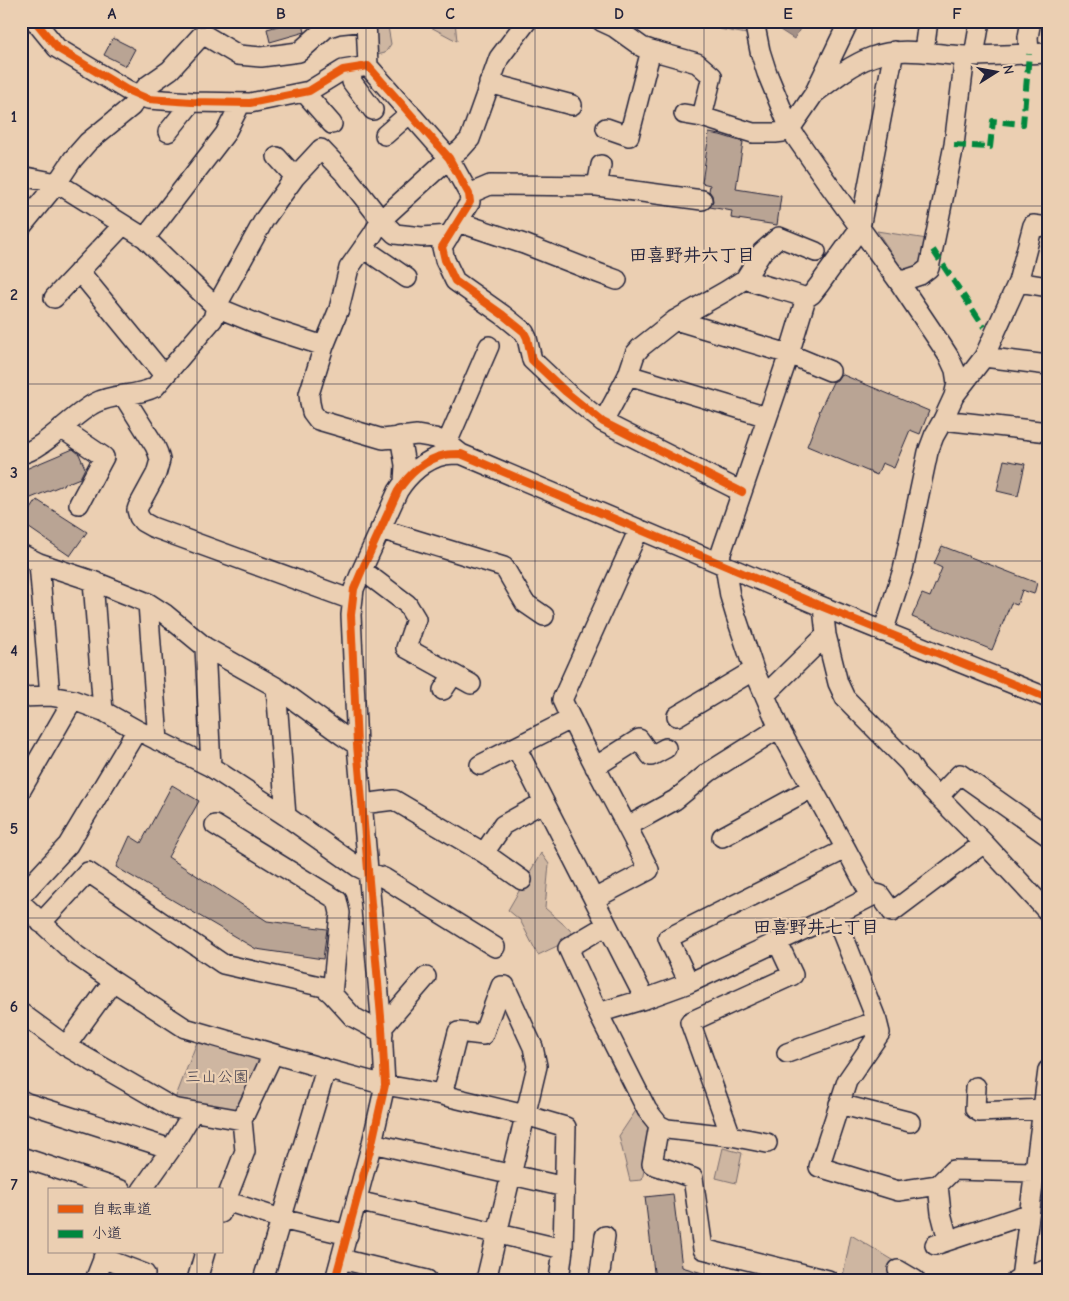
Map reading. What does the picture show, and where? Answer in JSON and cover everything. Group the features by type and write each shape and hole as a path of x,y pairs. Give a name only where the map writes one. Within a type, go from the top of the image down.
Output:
{"street":[{"path":"34,21 57,48 127,90 148,99 250,103 309,91 343,70 359,67"},
{"path":"21,227 88,142 131,107 147,86 170,70 201,36 206,36 238,55 261,57 299,52 326,28 338,24 366,21 359,67 352,82 373,110"},
{"path":"527,21 499,58 470,139 381,220 349,268 339,309 324,346 309,394 312,412 318,420 383,439 417,435 435,438 639,529 883,632 1048,698"},
{"path":"601,21 614,27 642,47 697,63 712,76 693,116 753,133 775,133 790,129 814,94 849,21"},
{"path":"754,21 767,74 790,129 899,282 949,358 957,383 944,420 934,436 928,452 903,570 883,632"},
{"path":"924,51 928,21"},
{"path":"899,282 920,275 929,268 970,56 980,21"},
{"path":"1029,54 1028,37 1031,21"},
{"path":"606,128 629,136 651,50"},
{"path":"814,94 848,69 873,56 894,51 924,51 970,56 1048,53"},
{"path":"871,896 779,728 754,670 730,596 722,564 742,492 806,298 819,285 860,228 894,51"},
{"path":"359,67 410,113 449,158 469,194 470,202 442,247 445,260 455,281 524,332 528,338 532,360 566,392 603,422 742,492"},
{"path":"489,83 572,105"},
{"path":"304,92 332,124"},
{"path":"168,132 192,102"},
{"path":"145,238 225,134 241,104"},
{"path":"384,135 410,113"},
{"path":"21,454 37,447 96,403 107,398 148,390 155,386 213,318 216,307 264,220 295,177 321,149 346,175 381,220 395,234 422,237 454,228 524,244 617,280"},
{"path":"276,158 295,177"},
{"path":"597,186 601,165"},
{"path":"21,176 57,183 145,238 216,307 265,327 324,346"},
{"path":"469,194 490,185 597,186 702,200"},
{"path":"54,298 123,225"},
{"path":"954,396 984,357 1018,282 1033,225 1048,227"},
{"path":"603,422 628,375 635,354 675,320 745,279 762,252 779,237 816,252"},
{"path":"363,248 407,278"},
{"path":"79,271 164,375"},
{"path":"745,279 790,291 806,298"},
{"path":"1018,282 1048,287"},
{"path":"675,320 789,354 830,371"},
{"path":"335,1280 372,1143 385,1084 357,745 351,615 352,600 354,589 380,529 404,482 422,465 454,448 489,346"},
{"path":"984,357 1048,365"},
{"path":"628,375 767,417"},
{"path":"122,396 156,446 160,460 156,474 138,506 137,514 143,522 152,527 352,600"},
{"path":"944,420 1048,432"},
{"path":"61,428 104,457 79,504"},
{"path":"400,436 405,465 404,482"},
{"path":"380,529 504,567 525,603 544,616"},
{"path":"594,899 649,870 562,700 639,529"},
{"path":"21,554 38,563 93,581 148,604 165,614 205,647 276,687 357,745"},
{"path":"38,563 50,696"},
{"path":"362,570 407,604 416,618 406,648 471,684"},
{"path":"93,581 103,711"},
{"path":"148,604 158,741"},
{"path":"823,607 826,635 838,683 845,698 909,763 916,774 1048,912"},
{"path":"765,695 826,635"},
{"path":"205,647 211,767"},
{"path":"678,716 754,670"},
{"path":"443,690 453,674"},
{"path":"276,687 286,816"},
{"path":"21,697 50,696 72,700 103,711 136,730 211,767 286,816 358,867 384,878 495,947"},
{"path":"21,790 72,700"},
{"path":"480,765 571,719"},
{"path":"628,826 675,800 709,772 779,728"},
{"path":"21,896 68,846 136,730"},
{"path":"595,767 639,739 651,756 666,748"},
{"path":"516,747 645,999"},
{"path":"938,797 960,774 1048,836"},
{"path":"722,837 812,788"},
{"path":"362,804 394,800 484,853 522,880"},
{"path":"484,853 503,825 544,802"},
{"path":"215,825 337,900 340,913 332,994"},
{"path":"598,1013 689,983 876,894 880,895 892,912 984,843"},
{"path":"689,983 668,938 846,849"},
{"path":"41,923 88,872 223,964 324,987 352,1017 382,1030"},
{"path":"21,903 76,955 184,1028 326,1069 525,1115 566,1127 563,1249 559,1280"},
{"path":"835,915 880,1033 847,1081 819,1167 898,1191 938,1185 953,1170 1034,1172"},
{"path":"607,925 568,948 598,1013 647,1110 659,1125 666,1129 731,1136 767,1143"},
{"path":"731,1136 690,1022 793,974 778,942"},
{"path":"382,1030 426,978"},
{"path":"66,1046 113,981"},
{"path":"442,1095 458,1032 482,1035 501,986 505,986 533,1046 537,1066 486,1280"},
{"path":"21,1013 66,1046 173,1108 242,1120"},
{"path":"787,1053 877,1021"},
{"path":"273,1054 242,1120 245,1151 224,1207 348,1235"},
{"path":"263,1280 326,1069"},
{"path":"1048,1070 1018,1279 1048,1268"},
{"path":"976,1087 974,1109 979,1112 1043,1109"},
{"path":"839,1104 910,1122"},
{"path":"23,1105 172,1150"},
{"path":"144,1188 172,1150 193,1112"},
{"path":"659,1125 652,1164 693,1178 703,1249 828,1280"},
{"path":"372,1143 565,1188"},
{"path":"21,1157 115,1188"},
{"path":"938,1185 942,1243 1028,1214"},
{"path":"357,1201 563,1249"},
{"path":"599,1280 605,1236"},
{"path":"197,1280 204,1254"},
{"path":"95,1280 104,1255 145,1274"},
{"path":"341,1259 427,1280"},
{"path":"898,1270 915,1280"}],"green space":[{"path":"372,21 387,21 391,44 385,53 373,56"},
{"path":"422,21 455,21 457,41 425,24"},
{"path":"715,21 746,21 747,34 719,29"},
{"path":"877,231 927,239 921,266 913,269 901,268"},
{"path":"541,853 549,864 545,908 570,930 574,938 538,955 520,920 508,910"},
{"name":"三山公園","path":"197,1042 258,1059 261,1064 241,1108 235,1110 175,1099"},
{"path":"639,1106 650,1128 649,1146 642,1180 630,1181 619,1136"},
{"path":"723,1148 742,1153 736,1183 716,1178"},
{"path":"851,1235 898,1263 887,1280 870,1280 868,1278 867,1280 844,1280 843,1276"}],"shaded area":[{"path":"785,21 800,21 801,27 794,39 780,30"}],"building":[{"path":"302,21 305,32 270,42 267,29"},
{"path":"113,38 135,49 126,66 104,55"},
{"path":"709,133 743,142 736,189 781,196 777,225 731,218 732,211 710,207 713,201 709,191 710,185 702,183"},
{"path":"841,374 929,411 920,434 910,430 894,468 882,463 877,475 807,446 819,412 833,382"},
{"path":"73,449 79,454 85,468 80,478 21,502 21,471"},
{"path":"1004,460 1025,464 1018,496 997,491"},
{"path":"37,500 87,532 70,556 22,523"},
{"path":"942,546 1037,583 1034,594 1022,590 1017,605 1011,603 992,650 912,617 922,594 930,597 942,568 934,564"},
{"path":"172,785 199,801 168,857 267,921 327,929 323,959 256,949 116,867 130,836 141,843"},
{"path":"673,1194 682,1267 709,1275 655,1280 645,1197"}],"marked path":[{"path":"954,145 990,147 993,121 1023,124 1029,54"},
{"path":"933,250 984,327"}],"cycle path":[{"path":"35,21 57,48 127,90 148,99 250,103 309,91 343,70 368,66 449,158 469,194 470,202 442,247 445,260 455,281 524,332 532,360 566,392 603,422 742,492"},
{"path":"335,1280 372,1143 385,1085 382,1028 357,745 351,615 354,589 398,491 418,468 438,457 461,454 823,607 1048,698"}],"district":[{"name":"田喜野井六丁目","path":"692,255"},
{"name":"田喜野井七丁目","path":"816,927"}]}
